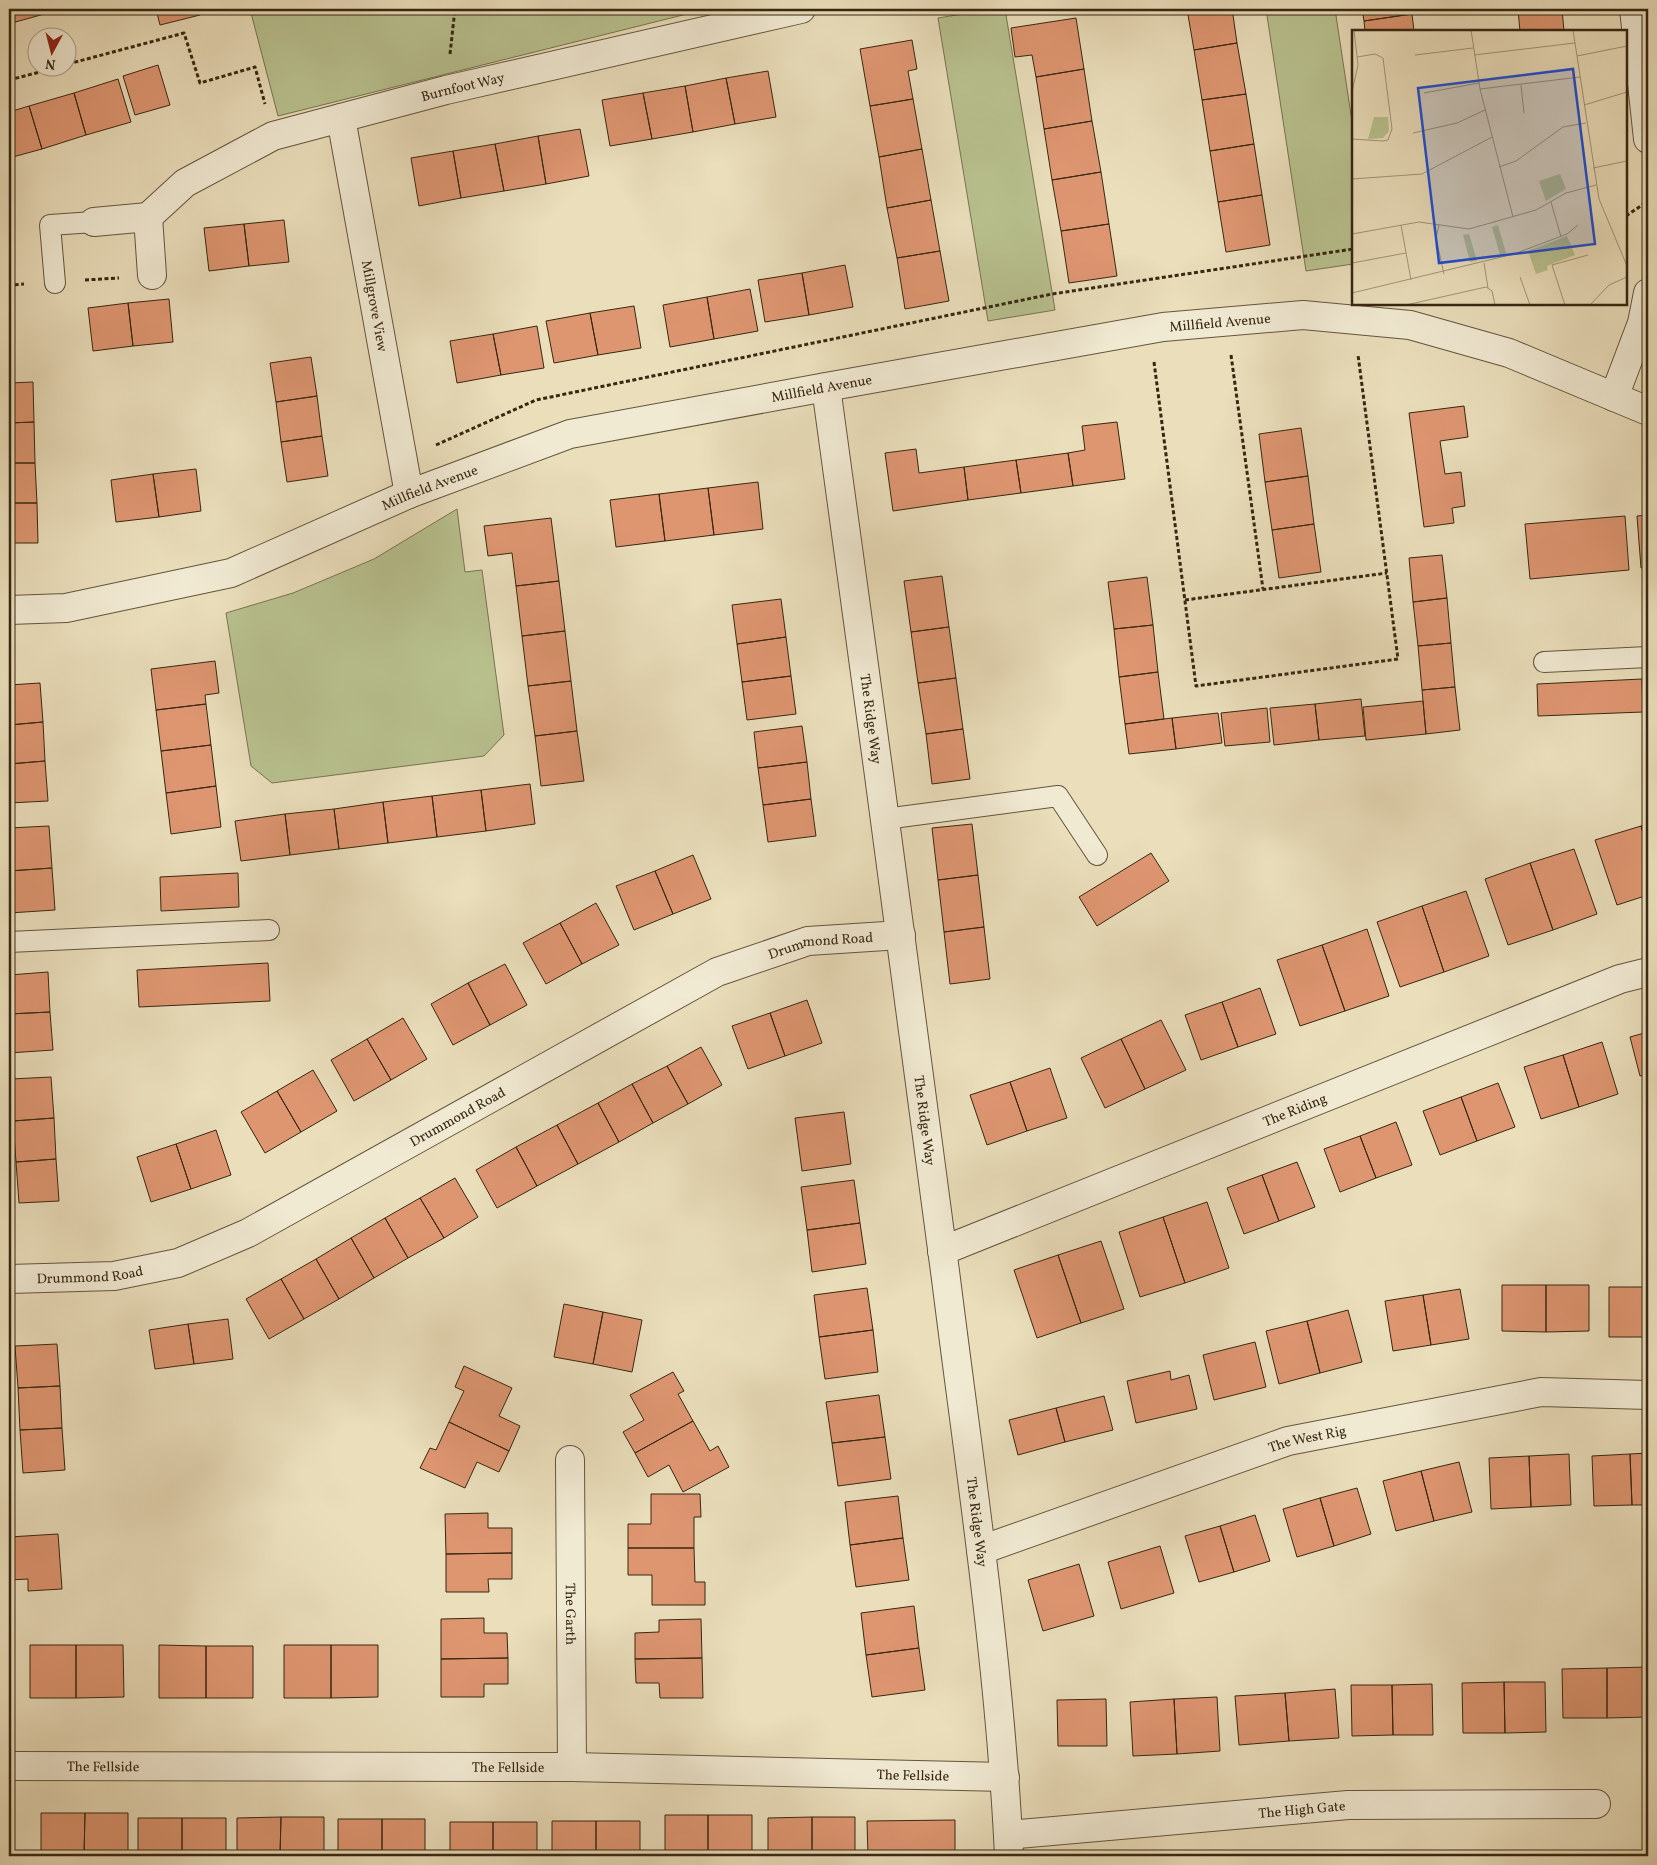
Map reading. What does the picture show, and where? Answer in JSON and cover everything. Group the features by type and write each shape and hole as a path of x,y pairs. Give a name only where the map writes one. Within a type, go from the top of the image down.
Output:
{"street":[{"name":"Burnfoot Way","path":"148,217 185,183 273,136 446,90 801,9"},
{"path":"1634,9 1648,139"},
{"name":"Millgrove View","path":"341,118 409,494"},
{"path":"94,222 148,217 152,275"},
{"path":"1614,397 1642,323 1648,293"},
{"name":"Millfield Avenue","path":"9,610 66,608 231,573 409,494 570,434 826,386 1163,328 1303,315 1410,325 1509,353 1648,411"},
{"name":"The Ridge Way","path":"826,386 901,935 980,1550 1006,1777 1009,1846"},
{"name":"Drummond Road","path":"9,1279 114,1276 178,1263 248,1233 717,972 808,941 901,935"},
{"name":"The Riding","path":"942,1251 1620,979 1648,972"},
{"name":"The West Rig","path":"980,1550 1288,1441 1541,1392 1648,1395"},
{"name":"The Garth","path":"570,1460 572,1767"},
{"name":"The Fellside","path":"9,1766 572,1767 1006,1777"},
{"name":"The High Gate","path":"1009,1846 1348,1806 1596,1804"}],"lane":[{"path":"55,283 50,225 94,222"},
{"path":"1544,662 1648,657"},
{"path":"885,819 1058,796 1097,855"},
{"path":"9,942 269,930"}],"path":[{"path":"446,90 455,9"},
{"path":"78,61 184,33 200,83 255,67 273,136"},
{"path":"9,80 28,75"},
{"path":"1627,215 1648,201"},
{"path":"403,459 536,400 1052,294 1352,250"},
{"path":"1149,330 1196,686 1398,659 1353,320"},
{"path":"1227,322 1263,589"},
{"path":"1185,600 1387,573"}],"green space":[{"path":"250,9 707,9 278,116"},
{"path":"993,9 1005,9 1055,310 988,321 938,18"},
{"path":"1266,9 1335,9 1352,121 1352,264 1306,271"},
{"path":"457,509 465,572 482,570 504,735 484,756 272,783 251,766 226,613 293,593 374,559"}],"building":[{"path":"9,9 55,9 55,11 12,23"},
{"path":"156,9 198,9 200,15 160,25"},
{"path":"1187,9 1241,9 1242,13 1233,15 1237,43 1194,50"},
{"path":"1362,9 1412,9 1412,14 1364,21"},
{"path":"1562,9 1564,30 1520,30 1518,10"},
{"path":"9,11 12,23 9,24"},
{"path":"1412,14 1414,30 1365,30 1364,21"},
{"path":"1076,18 1084,69 1036,77 1032,55 1015,57 1011,28"},
{"path":"912,40 917,69 908,71 913,99 870,106 860,49"},
{"path":"1237,43 1246,94 1202,100 1194,50"},
{"path":"158,65 170,105 135,115 123,76"},
{"path":"1084,69 1092,121 1044,129 1036,77"},
{"path":"768,71 776,117 735,124 726,78"},
{"path":"726,78 735,124 693,132 685,86"},
{"path":"118,79 131,122 86,135 74,93"},
{"path":"685,86 693,132 652,139 643,93"},
{"path":"74,93 86,135 42,149 29,106"},
{"path":"643,93 652,139 610,146 602,100"},
{"path":"1246,94 1254,144 1210,151 1202,100"},
{"path":"913,99 922,149 879,157 870,106"},
{"path":"29,106 42,149 9,158 9,112"},
{"path":"1092,121 1101,172 1052,180 1044,129"},
{"path":"580,129 589,176 546,184 538,136"},
{"path":"538,136 546,184 504,191 495,144"},
{"path":"495,144 504,191 461,198 453,151"},
{"path":"1254,144 1262,195 1218,202 1210,151"},
{"path":"922,149 931,200 887,208 879,157"},
{"path":"453,151 461,198 419,206 411,158"},
{"path":"1101,172 1109,224 1061,231 1052,180"},
{"path":"1262,195 1270,245 1226,252 1218,202"},
{"path":"931,200 940,251 897,258 887,208"},
{"path":"284,220 289,262 249,266 244,224"},
{"path":"244,224 249,266 209,271 204,228"},
{"path":"1109,224 1117,276 1069,283 1061,231"},
{"path":"940,251 949,301 905,309 897,258"},
{"path":"845,265 853,307 809,315 802,273"},
{"path":"802,273 809,315 765,322 758,280"},
{"path":"750,289 758,331 714,339 707,297"},
{"path":"707,297 714,339 670,347 663,305"},
{"path":"169,299 173,342 133,346 128,303"},
{"path":"128,303 133,346 93,351 88,308"},
{"path":"634,306 641,348 598,355 590,313"},
{"path":"590,313 598,355 554,363 546,321"},
{"path":"537,326 544,368 501,375 493,334"},
{"path":"493,334 501,375 457,383 450,341"},
{"path":"311,357 317,396 276,402 270,363"},
{"path":"33,382 34,422 9,423 9,383"},
{"path":"317,396 322,436 281,442 276,402"},
{"path":"1464,406 1468,437 1440,441 1445,474 1461,472 1465,506 1452,508 1454,523 1424,527 1409,413"},
{"path":"34,422 35,463 9,463 9,423"},
{"path":"1117,422 1125,479 1073,486 1068,453 1085,450 1082,426"},
{"path":"1301,428 1308,476 1265,482 1259,434"},
{"path":"322,436 328,476 287,482 281,442"},
{"path":"916,449 919,473 964,467 968,500 893,511 885,453"},
{"path":"1068,453 1073,486 1021,493 1016,460"},
{"path":"1016,460 1021,493 968,500 964,467"},
{"path":"9,463 35,463 37,503 9,503"},
{"path":"196,469 201,511 159,517 153,474"},
{"path":"153,474 159,517 116,522 111,480"},
{"path":"1308,476 1314,524 1272,530 1265,482"},
{"path":"758,482 763,529 714,535 708,488"},
{"path":"708,488 714,535 665,541 659,494"},
{"path":"659,494 665,541 616,547 610,500"},
{"path":"9,503 37,503 38,543 9,543"},
{"path":"1648,515 1648,567 1641,568 1637,516"},
{"path":"1625,516 1629,570 1530,579 1525,524"},
{"path":"551,518 559,581 516,586 512,553 488,556 484,526"},
{"path":"1314,524 1321,572 1279,578 1272,530"},
{"path":"1442,555 1447,598 1413,602 1409,558"},
{"path":"942,576 949,627 911,632 904,581"},
{"path":"1147,577 1153,625 1114,629 1108,582"},
{"path":"559,581 565,631 522,636 516,586"},
{"path":"1447,598 1451,643 1418,646 1413,602"},
{"path":"781,599 786,637 737,644 732,605"},
{"path":"1153,625 1158,672 1119,677 1114,629"},
{"path":"949,627 956,678 918,683 911,632"},
{"path":"565,631 571,681 528,686 522,636"},
{"path":"786,637 791,676 742,682 737,644"},
{"path":"1451,643 1455,687 1422,690 1418,646"},
{"path":"215,661 219,693 205,695 206,704 156,710 151,669"},
{"path":"1158,672 1164,719 1125,724 1119,677"},
{"path":"791,676 796,714 747,720 742,682"},
{"path":"956,678 963,729 926,734 918,683"},
{"path":"1642,679 1643,712 1538,716 1537,684"},
{"path":"571,681 577,731 535,736 528,686"},
{"path":"40,683 43,722 9,725 9,685"},
{"path":"1455,687 1460,730 1426,734 1422,690"},
{"path":"1361,699 1365,736 1319,740 1315,704"},
{"path":"1423,701 1426,734 1366,740 1363,707"},
{"path":"206,704 211,745 161,751 156,710"},
{"path":"1315,704 1319,740 1274,745 1270,708"},
{"path":"1267,708 1270,742 1225,746 1221,713"},
{"path":"1218,713 1222,743 1176,749 1172,718"},
{"path":"1172,718 1176,749 1129,754 1125,724"},
{"path":"43,722 45,761 9,764 9,725"},
{"path":"802,726 807,762 758,768 754,732"},
{"path":"963,729 970,779 932,784 926,734"},
{"path":"577,731 584,781 541,786 535,736"},
{"path":"211,745 216,786 166,793 161,751"},
{"path":"45,761 48,801 9,803 9,764"},
{"path":"807,762 811,799 763,805 758,768"},
{"path":"530,784 535,824 486,831 481,790"},
{"path":"216,786 221,827 171,834 166,793"},
{"path":"481,790 486,831 437,837 432,796"},
{"path":"432,796 437,837 388,843 383,802"},
{"path":"811,799 816,836 768,842 763,805"},
{"path":"383,802 388,843 339,849 334,809"},
{"path":"334,809 339,849 290,855 285,814"},
{"path":"285,814 290,855 241,861 235,821"},
{"path":"1648,823 1648,850 1641,826"},
{"path":"972,824 978,875 938,880 932,828"},
{"path":"49,826 52,868 9,871 9,828"},
{"path":"1641,826 1648,850 1648,895 1617,905 1595,840"},
{"path":"1574,849 1597,914 1553,930 1530,863"},
{"path":"1151,853 1169,881 1097,926 1079,897"},
{"path":"693,855 711,899 673,914 655,871"},
{"path":"1530,863 1553,930 1508,945 1485,879"},
{"path":"52,868 55,910 9,913 9,871"},
{"path":"655,871 673,914 634,930 616,886"},
{"path":"238,873 239,907 161,911 160,877"},
{"path":"978,875 984,927 944,932 938,880"},
{"path":"1466,891 1489,956 1444,972 1422,906"},
{"path":"596,903 619,945 582,964 560,923"},
{"path":"1422,906 1444,972 1400,987 1377,922"},
{"path":"560,923 582,964 546,984 523,943"},
{"path":"984,927 990,979 950,984 944,932"},
{"path":"1367,929 1389,996 1345,1011 1322,945"},
{"path":"1322,945 1345,1011 1300,1026 1277,960"},
{"path":"268,963 270,1001 139,1007 137,970"},
{"path":"505,964 527,1005 490,1025 468,983"},
{"path":"48,972 50,1012 9,1014 9,975"},
{"path":"468,983 490,1025 453,1045 431,1004"},
{"path":"1260,988 1276,1034 1238,1047 1222,1002"},
{"path":"807,1000 822,1043 785,1056 770,1013"},
{"path":"1222,1002 1238,1047 1201,1060 1185,1015"},
{"path":"50,1012 53,1050 9,1053 9,1014"},
{"path":"770,1013 785,1056 748,1069 732,1026"},
{"path":"403,1018 427,1059 391,1080 367,1039"},
{"path":"1161,1020 1186,1070 1145,1089 1121,1039"},
{"path":"1648,1032 1648,1074 1640,1076 1630,1037"},
{"path":"367,1039 391,1080 354,1101 331,1060"},
{"path":"1121,1039 1145,1089 1105,1108 1081,1058"},
{"path":"1602,1042 1618,1094 1579,1107 1563,1055"},
{"path":"701,1047 722,1085 688,1104 667,1066"},
{"path":"1563,1055 1579,1107 1541,1119 1524,1067"},
{"path":"667,1066 688,1104 653,1123 632,1084"},
{"path":"1050,1068 1067,1118 1027,1131 1010,1082"},
{"path":"313,1070 337,1111 301,1132 277,1091"},
{"path":"51,1077 54,1118 13,1121 11,1079"},
{"path":"1010,1082 1027,1131 987,1145 970,1095"},
{"path":"1498,1083 1515,1127 1477,1141 1461,1097"},
{"path":"632,1084 653,1123 619,1142 598,1103"},
{"path":"277,1091 301,1132 265,1153 241,1112"},
{"path":"1461,1097 1477,1141 1440,1155 1423,1111"},
{"path":"598,1103 619,1142 578,1164 557,1125"},
{"path":"844,1112 851,1164 802,1171 795,1118"},
{"path":"54,1118 56,1159 16,1162 13,1121"},
{"path":"1396,1122 1412,1165 1376,1178 1360,1136"},
{"path":"557,1125 578,1164 537,1186 516,1147"},
{"path":"216,1130 231,1175 191,1189 176,1144"},
{"path":"1360,1136 1376,1178 1340,1192 1324,1149"},
{"path":"176,1144 191,1189 151,1202 137,1157"},
{"path":"516,1147 537,1186 497,1208 476,1170"},
{"path":"56,1159 59,1201 19,1203 16,1162"},
{"path":"1297,1162 1315,1207 1279,1221 1262,1175"},
{"path":"1262,1175 1279,1221 1244,1234 1227,1188"},
{"path":"455,1178 478,1217 444,1238 420,1198"},
{"path":"854,1180 860,1223 807,1230 801,1187"},
{"path":"420,1198 444,1238 408,1258 385,1218"},
{"path":"1207,1202 1229,1268 1185,1283 1163,1217"},
{"path":"1163,1217 1185,1283 1140,1297 1119,1232"},
{"path":"385,1218 408,1258 374,1278 351,1238"},
{"path":"860,1223 866,1264 812,1272 807,1230"},
{"path":"351,1238 374,1278 339,1299 316,1259"},
{"path":"1101,1241 1124,1309 1081,1323 1058,1255"},
{"path":"1058,1255 1081,1323 1037,1338 1014,1270"},
{"path":"316,1259 339,1299 304,1319 281,1279"},
{"path":"281,1279 304,1319 269,1339 246,1299"},
{"path":"1502,1285 1546,1285 1546,1332 1502,1331"},
{"path":"1546,1285 1589,1285 1589,1331 1546,1332"},
{"path":"1609,1287 1648,1287 1648,1337 1609,1337"},
{"path":"867,1288 873,1330 819,1337 814,1295"},
{"path":"1460,1289 1469,1339 1431,1345 1423,1295"},
{"path":"1423,1295 1431,1345 1393,1351 1385,1301"},
{"path":"564,1304 603,1312 593,1364 554,1357"},
{"path":"1348,1310 1362,1362 1320,1373 1307,1321"},
{"path":"603,1312 642,1320 632,1372 593,1364"},
{"path":"228,1319 233,1359 194,1364 188,1324"},
{"path":"1307,1321 1320,1373 1279,1384 1266,1331"},
{"path":"188,1324 194,1364 155,1369 149,1330"},
{"path":"873,1330 878,1372 825,1379 819,1337"},
{"path":"1255,1342 1266,1387 1214,1400 1203,1355"},
{"path":"57,1344 60,1386 18,1388 15,1346"},
{"path":"464,1366 512,1388 499,1416 520,1426 509,1451 449,1422 464,1391 455,1387"},
{"path":"1170,1371 1171,1380 1189,1375 1197,1409 1136,1423 1127,1381"},
{"path":"673,1372 684,1391 678,1394 693,1421 635,1453 623,1432 644,1420 630,1395"},
{"path":"60,1386 62,1428 20,1430 18,1388"},
{"path":"879,1395 885,1437 832,1443 826,1402"},
{"path":"1104,1396 1113,1430 1065,1442 1056,1408"},
{"path":"1056,1408 1065,1442 1018,1455 1009,1420"},
{"path":"693,1421 710,1451 718,1446 729,1467 683,1492 669,1465 648,1477 635,1453"},
{"path":"449,1422 509,1451 499,1472 477,1462 465,1488 420,1468 430,1448 436,1450"},
{"path":"62,1428 65,1470 23,1473 20,1430"},
{"path":"885,1437 891,1479 838,1486 832,1443"},
{"path":"1648,1453 1648,1505 1632,1505 1630,1454"},
{"path":"1569,1454 1571,1505 1531,1507 1529,1456"},
{"path":"1630,1454 1632,1505 1594,1506 1592,1456"},
{"path":"1529,1456 1531,1507 1491,1509 1489,1458"},
{"path":"1459,1462 1472,1512 1434,1521 1421,1471"},
{"path":"1421,1471 1434,1521 1396,1531 1383,1481"},
{"path":"1357,1488 1371,1534 1334,1546 1320,1498"},
{"path":"651,1494 700,1494 701,1517 694,1517 694,1548 628,1548 628,1524 651,1524"},
{"path":"898,1496 903,1538 850,1545 845,1502"},
{"path":"1320,1498 1334,1546 1297,1557 1283,1509"},
{"path":"488,1513 488,1528 512,1528 512,1553 446,1554 445,1514"},
{"path":"1255,1515 1270,1561 1234,1572 1220,1526"},
{"path":"1220,1526 1234,1572 1199,1582 1185,1536"},
{"path":"58,1534 62,1589 28,1591 28,1579 9,1580 9,1537"},
{"path":"903,1538 909,1580 856,1587 850,1545"},
{"path":"1160,1546 1174,1593 1121,1609 1108,1562"},
{"path":"628,1548 694,1548 695,1582 705,1582 705,1605 652,1605 652,1575 628,1575"},
{"path":"512,1553 512,1579 488,1579 489,1592 446,1592 446,1554"},
{"path":"1079,1564 1094,1616 1043,1631 1028,1580"},
{"path":"914,1606 919,1648 866,1655 861,1613"},
{"path":"484,1618 484,1633 507,1633 508,1658 441,1659 441,1619"},
{"path":"701,1619 702,1658 635,1659 635,1633 659,1632 659,1620"},
{"path":"30,1645 76,1645 76,1698 30,1698"},
{"path":"76,1645 123,1645 124,1697 76,1698"},
{"path":"159,1645 206,1646 206,1698 159,1698"},
{"path":"284,1645 331,1645 331,1698 284,1698"},
{"path":"331,1645 378,1645 378,1697 331,1698"},
{"path":"206,1646 253,1646 253,1698 206,1698"},
{"path":"919,1648 925,1690 872,1697 866,1655"},
{"path":"508,1658 508,1684 484,1684 484,1697 441,1697 441,1659"},
{"path":"702,1658 703,1698 660,1698 659,1683 636,1683 635,1659"},
{"path":"1648,1667 1648,1717 1607,1718 1607,1668"},
{"path":"1607,1668 1607,1718 1563,1718 1562,1669"},
{"path":"1504,1682 1545,1682 1546,1732 1505,1733"},
{"path":"1504,1682 1505,1733 1463,1733 1462,1683"},
{"path":"1432,1684 1433,1735 1393,1735 1392,1685"},
{"path":"1351,1685 1392,1685 1393,1735 1352,1736"},
{"path":"1335,1689 1339,1738 1289,1741 1285,1693"},
{"path":"1285,1693 1289,1741 1239,1745 1235,1696"},
{"path":"1217,1697 1220,1751 1177,1754 1174,1699"},
{"path":"1106,1699 1107,1746 1058,1746 1057,1700"},
{"path":"1174,1699 1177,1754 1133,1756 1130,1702"},
{"path":"41,1813 85,1813 84,1856 41,1856"},
{"path":"85,1813 128,1813 128,1856 84,1856"},
{"path":"665,1815 708,1815 708,1856 665,1856"},
{"path":"708,1815 752,1815 752,1856 708,1856"},
{"path":"281,1817 324,1817 324,1856 280,1856"},
{"path":"281,1817 280,1856 237,1856 237,1818"},
{"path":"812,1817 855,1817 855,1856 812,1856"},
{"path":"812,1817 812,1856 768,1856 768,1818"},
{"path":"138,1818 182,1818 182,1856 138,1856"},
{"path":"182,1818 226,1818 226,1856 182,1856"},
{"path":"338,1819 382,1819 382,1856 338,1856"},
{"path":"382,1819 425,1819 425,1856 382,1856"},
{"path":"955,1820 955,1856 868,1856 867,1821"},
{"path":"552,1821 596,1821 596,1856 552,1856"},
{"path":"596,1821 640,1821 640,1856 596,1856"},
{"path":"450,1822 493,1822 493,1856 450,1856"},
{"path":"493,1822 537,1822 537,1856 493,1856"},
{"path":"1439,1854 1439,1856 1410,1856"}]}
